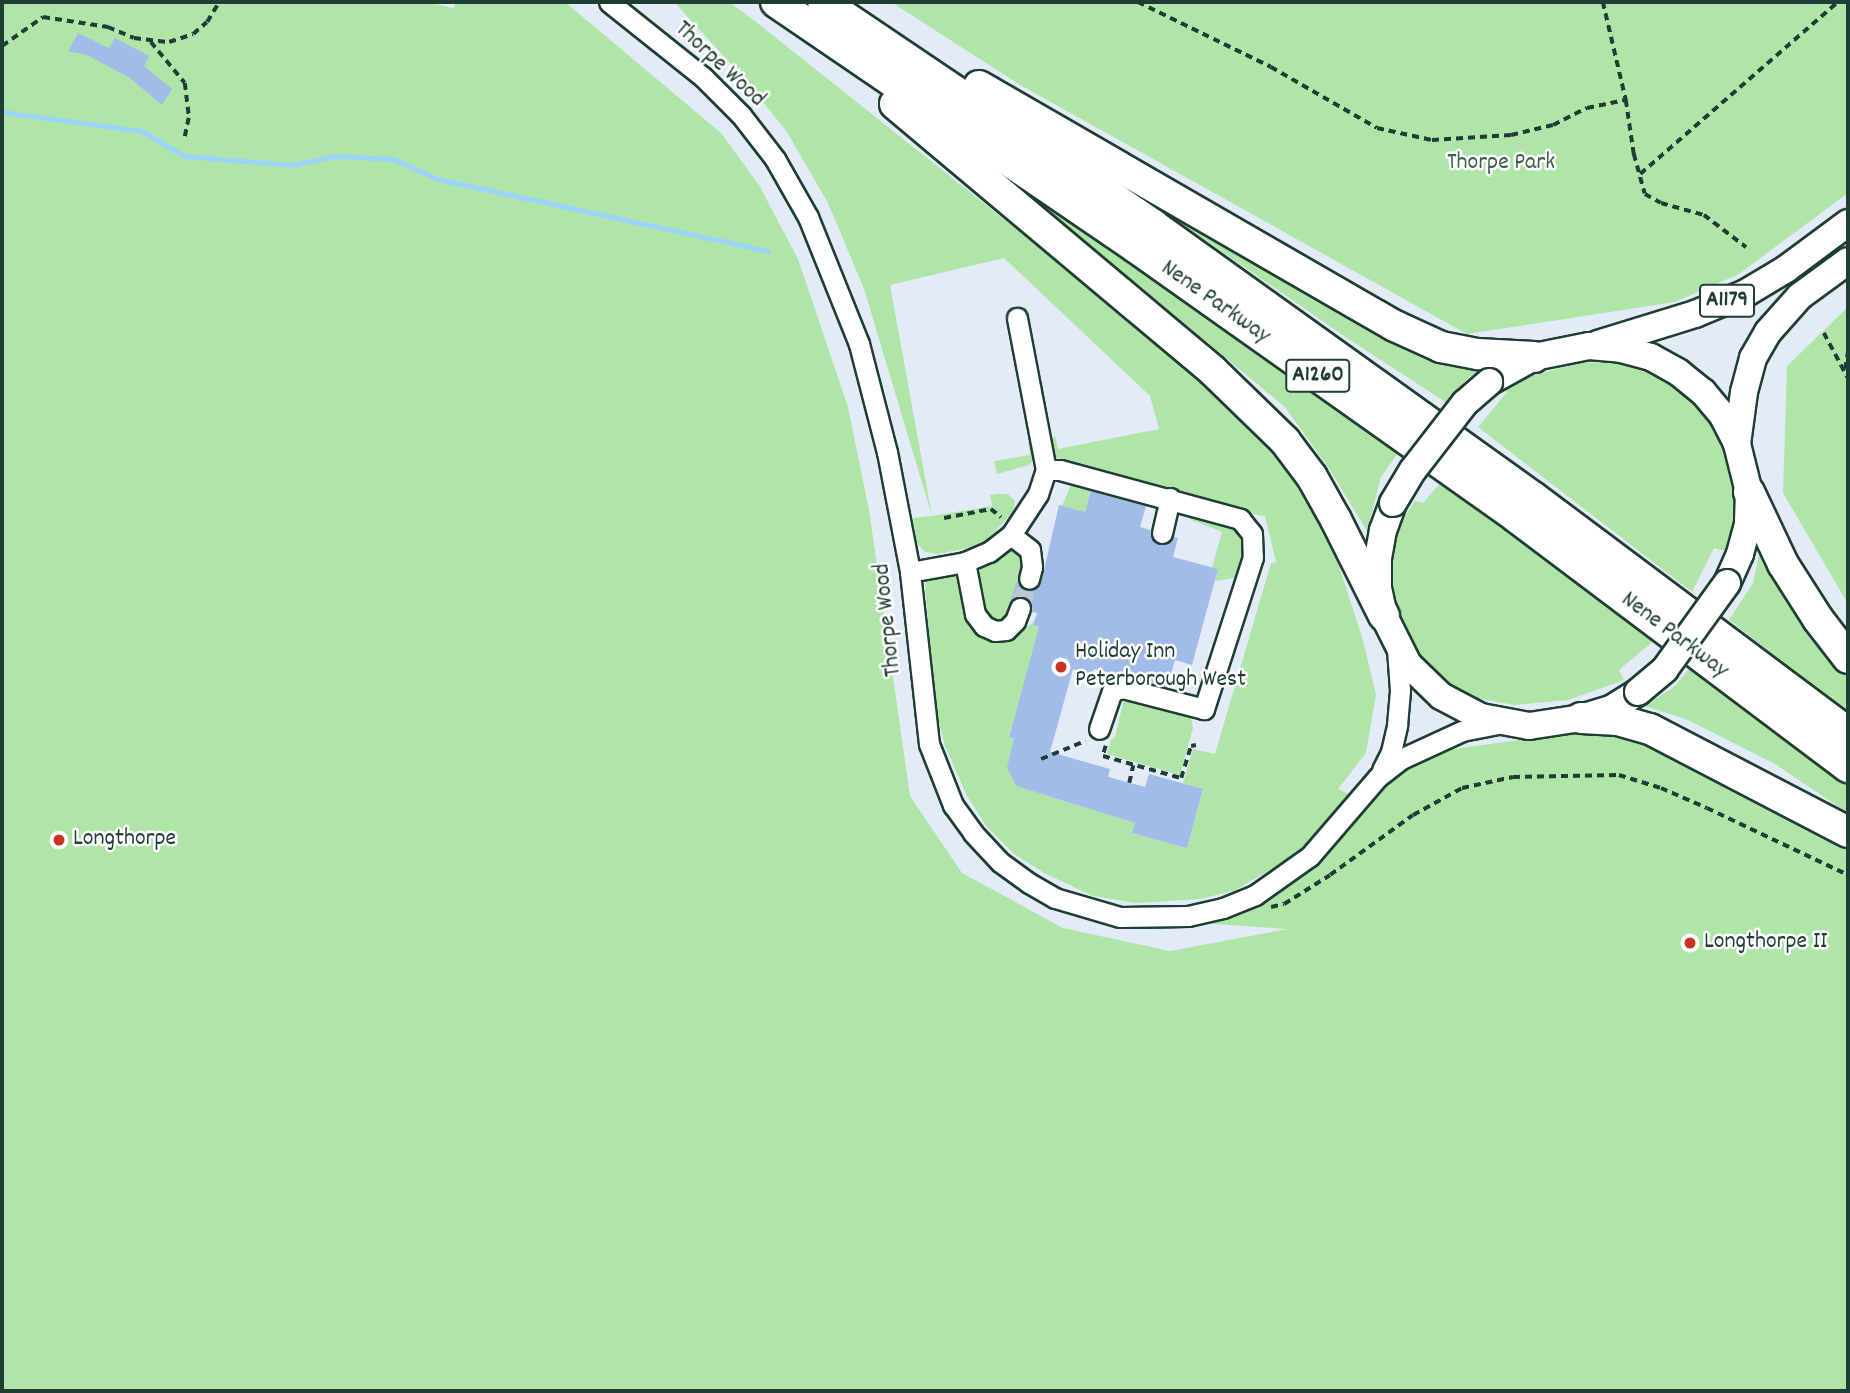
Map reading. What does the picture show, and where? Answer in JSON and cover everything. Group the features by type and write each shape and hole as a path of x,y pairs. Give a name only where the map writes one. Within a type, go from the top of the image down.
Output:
{"highway":[{"path":"770,2 995,186 1212,370 1285,441 1312,477 1384,616"},
{"name":"Nene Parkway","path":"776,2 1135,247 1505,509 1848,767"},
{"name":"Nene Parkway","path":"823,2 1153,225 1533,498 1848,733"},
{"path":"833,2 1395,326 1441,347 1478,354 1534,357"},
{"path":"1749,492 1783,564 1818,619 1848,658"},
{"path":"1581,718 1618,720 1650,729 1848,832"}],"main road":[{"name":"A1179","path":"1589,346 1695,314 1746,293 1786,270 1848,223"},
{"name":"A1179","path":"1737,444 1744,392 1758,349 1800,296 1848,261"},
{"path":"1589,346 1640,355 1678,372 1703,392 1716,408 1737,444 1749,492 1748,524 1740,555 1727,583 1665,669 1638,692 1611,709 1581,718 1529,726 1503,723 1460,708 1441,696 1416,673 1396,645 1384,616 1378,587 1378,559 1383,530 1393,503 1413,470 1465,403 1489,382 1534,357 1589,346"}],"street":[{"name":"Thorpe Wood","path":"609,2 703,77 741,115 775,159 808,217 859,344 887,452 910,572 923,710 940,776 953,805 991,852 1029,883 1055,898 1120,917 1188,916 1223,908 1255,895 1310,856 1378,778 1401,759 1462,730 1503,723"},
{"path":"910,572 965,562 989,552 1010,535 1038,494 1046,470 1017,318"},
{"path":"1046,470 1060,470 1171,498 1240,519 1252,534 1253,557 1204,709 1123,688 1112,691 1098,738"},
{"path":"1162,533 1171,498"},
{"path":"1010,535 1030,550 1032,568 1029,579"},
{"path":"965,562 975,614 984,626 995,631 1006,630 1015,621 1020,608"},
{"name":"Thorpe Wood","path":"1378,778 1391,752 1397,725 1401,690 1396,645"}],"path":[{"path":"2,46 43,17 108,27 134,38 169,42 193,34 206,22 219,2"},
{"path":"1138,2 1270,67 1377,128 1433,140 1511,135 1553,125 1587,108 1626,100"},
{"path":"1603,2 1645,194 1661,203 1704,215 1746,247"},
{"path":"1640,174 1838,2"},
{"path":"150,40 185,83 189,118 185,137"},
{"path":"1824,333 1848,378"},
{"path":"1844,371 1848,349"},
{"path":"1041,759 1081,740 1098,738 1106,746 1103,756 1181,778 1191,746 1196,745"},
{"path":"1129,783 1133,765"},
{"path":"1258,910 1284,904 1403,821 1462,788 1513,777 1619,775 1661,788 1707,808 1848,875"}],"green space":[{"path":"2,2 427,2 453,8 457,2 565,2 721,133 759,185 798,259 848,407 869,510 910,796 962,873 1063,928 1170,951 1288,929 1202,923 1269,901 1324,849 1403,765 1439,751 1585,731 1648,738 1848,848 1848,1391 2,1391"},
{"path":"674,2 728,2 746,14 1190,367 1262,432 1289,466 1329,536 1362,637 1376,694 1366,753 1338,789 1349,794 1298,853 1236,890 1201,899 1136,903 1093,896 1044,873 1013,853 987,827 967,796 945,746 935,708 925,586 928,578 960,572 998,639 1016,637 1034,621 1033,625 1042,628 1038,633 1009,736 1014,738 1007,767 1016,786 1135,823 1132,833 1187,848 1203,790 1183,783 1193,749 1215,754 1271,563 1276,562 1265,516 1243,513 1054,457 1050,438 1055,436 1058,449 1159,429 1150,396 1004,258 890,285 932,516 864,289 828,203 787,132 742,76"},
{"name":"Thorpe Park","path":"891,2 1848,2 1848,193 1739,274 1675,302 1467,334 1022,86"},
{"path":"975,149 1400,450 1381,477 1367,531 1330,470 1285,407"},
{"path":"1098,166 1491,359 1465,381 1450,405 1344,336"},
{"path":"1848,307 1848,604 1783,493 1787,366"},
{"path":"1626,362 1663,373 1703,400 1729,443 1737,485 1733,535 1725,551 1714,548 1692,592 1478,427 1507,392 1502,384 1578,363"},
{"path":"1034,441 1035,458 1029,465 997,474 994,461 1030,455 1028,443"},
{"path":"1443,480 1658,637 1619,670 1624,680 1568,700 1514,705 1460,695 1431,671 1410,639 1396,604 1390,557 1400,523 1415,501 1423,503"},
{"path":"1078,483 1093,485 1085,512 1062,506 1070,487"},
{"path":"1008,494 1015,501 1013,512 982,545 938,554 925,552 917,543 913,518 992,506 990,495"},
{"path":"1194,515 1236,525 1248,546 1240,573 1234,578 1215,581 1218,569 1212,567 1222,532 1189,519"},
{"path":"1762,540 1848,666 1848,712 1729,620 1753,583"},
{"path":"1011,550 1021,554 1027,576 1017,609 998,624 982,612 978,581 980,569 989,559"},
{"path":"1693,664 1848,780 1848,813 1775,764 1688,720 1645,706 1675,686"},
{"path":"1128,699 1186,713 1191,718 1193,728 1180,775 1107,754 1111,740 1115,737 1123,703"}],"building":[{"path":"78,33 109,48 115,38 149,56 144,66 172,89 162,105 130,78 87,55 68,51"},
{"name":"Holiday Inn Peterborough West","path":"1091,491 1146,506 1140,527 1150,530 1154,542 1165,545 1174,537 1178,538 1173,557 1218,569 1192,665 1175,660 1167,687 1094,669 1092,674 1073,669 1050,752 1110,769 1108,777 1145,787 1149,774 1203,789 1187,848 1132,833 1135,823 1016,786 1007,767 1014,738 1009,737 1039,627 1033,625 1037,613 1032,612 1029,600 1019,596 1011,600 1017,581 1027,591 1037,588 1041,583 1059,505 1085,512"}],"waterway":[{"path":"2,112 142,131 184,156 292,165 336,156 393,159 438,179 768,251"}],"tunnel":[{"path":"1020,608 1029,579"}],"place":[{"name":"Holiday Inn Peterborough West","path":"1061,667"},
{"name":"Longthorpe","path":"59,840"},
{"name":"Longthorpe II","path":"1690,943"}]}
